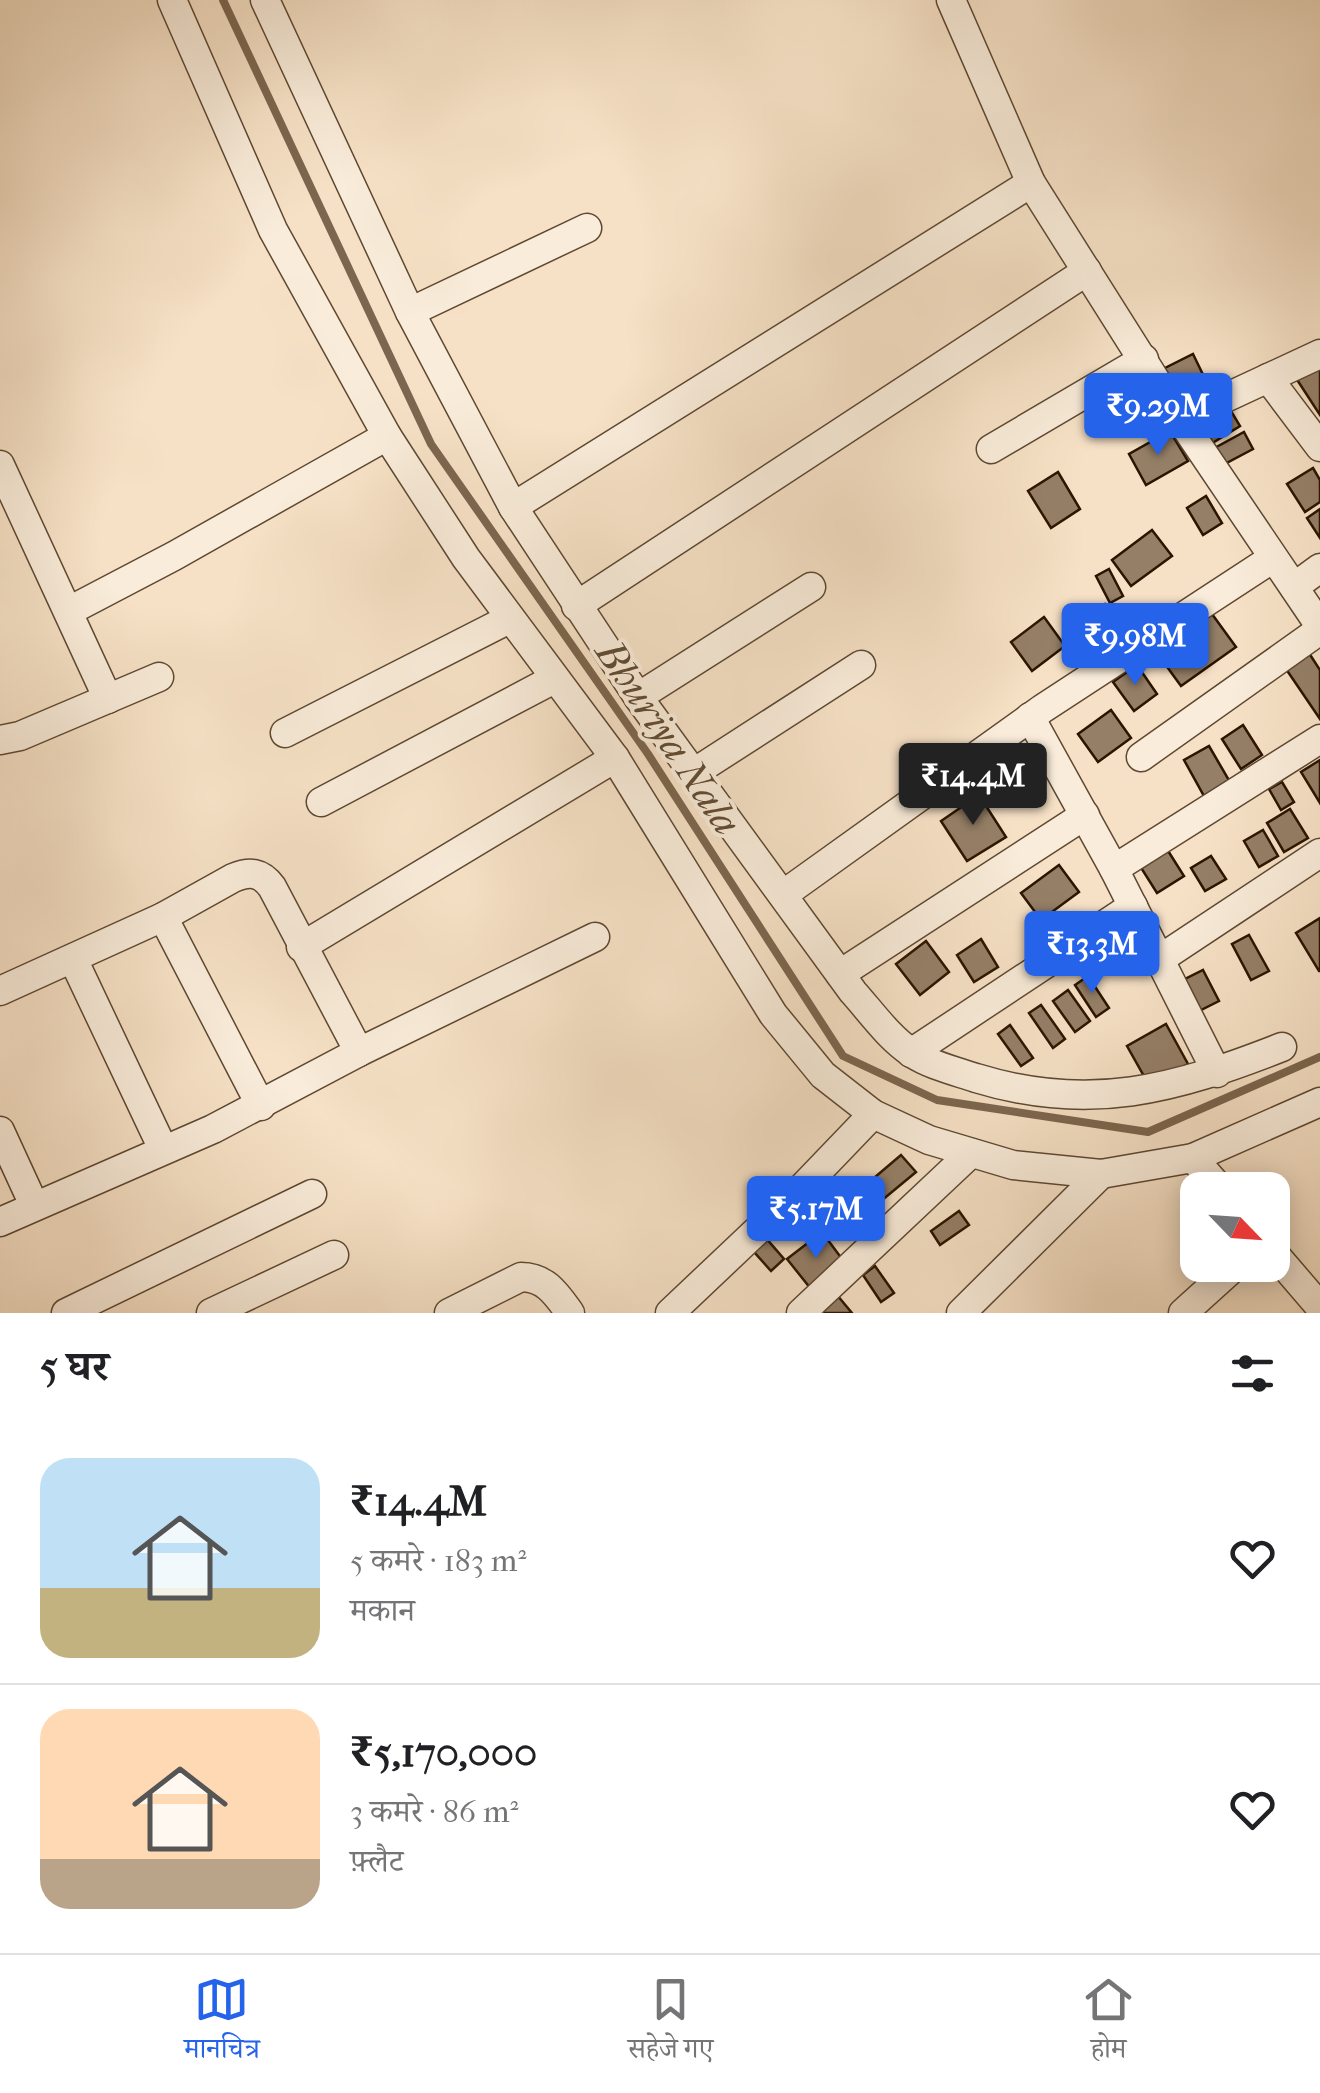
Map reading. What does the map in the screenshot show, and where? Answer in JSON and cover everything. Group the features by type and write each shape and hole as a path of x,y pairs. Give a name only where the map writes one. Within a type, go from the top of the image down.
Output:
{"street":[{"path":"172,0 274,230 387,436 509,619 616,758 773,1014 823,1076 873,1114 930,1140 1013,1166 1101,1174 1194,1158 1320,1102"},
{"path":"266,0 410,312 513,507 638,697 840,974 886,1030 912,1053 952,1070 1000,1085 1084,1095 1148,1091 1217,1073 1282,1047"},
{"path":"951,0 1031,183 1180,419 1320,628 1141,757"},
{"path":"513,507 1031,183"},
{"path":"410,312 588,228"},
{"path":"576,606 1087,271"},
{"path":"1180,419 1320,354"},
{"path":"991,449 1144,359"},
{"path":"1268,378 1320,447"},
{"path":"69,611 387,436"},
{"path":"0,465 108,699"},
{"path":"784,894 1030,717 1273,558"},
{"path":"1294,587 1320,568"},
{"path":"638,697 811,587"},
{"path":"285,733 509,619"},
{"path":"695,772 862,665"},
{"path":"0,740 20,736 159,678"},
{"path":"320,802 554,678"},
{"path":"1030,717 1114,869 1217,1073"},
{"path":"1114,869 1320,740"},
{"path":"302,947 616,758"},
{"path":"840,974 1085,815"},
{"path":"1160,958 1320,853"},
{"path":"0,991 164,917 233,878 256,874 272,887 359,1052"},
{"path":"912,1053 1133,906"},
{"path":"164,917 262,1106"},
{"path":"0,1222 262,1106 359,1052 595,937"},
{"path":"73,959 162,1150"},
{"path":"670,1313 802,1188 873,1114"},
{"path":"0,1130 34,1206"},
{"path":"801,1313 971,1153"},
{"path":"1194,1158 1206,1172"},
{"path":"962,1313 1101,1174"},
{"path":"66,1313 312,1194"},
{"path":"211,1313 334,1255"},
{"path":"1290,1271 1320,1307"},
{"path":"449,1313 521,1277 541,1280 570,1313"},
{"path":"1182,1313 1217,1282"}],"building":[{"path":"1193,354 1208,385 1172,403 1157,372"},
{"path":"1320,358 1320,415 1294,375"},
{"path":"1225,401 1240,426 1201,450 1186,424"},
{"path":"1170,431 1188,461 1146,485 1129,454"},
{"path":"1244,432 1253,449 1219,467 1211,450"},
{"path":"1313,468 1320,480 1320,502 1305,512 1287,484"},
{"path":"1058,472 1080,509 1051,528 1028,491"},
{"path":"1206,496 1222,523 1203,535 1187,508"},
{"path":"1320,509 1320,538 1307,518"},
{"path":"1152,530 1172,556 1131,586 1112,560"},
{"path":"1109,569 1123,596 1110,603 1096,576"},
{"path":"1105,604 1126,634 1094,656 1073,626"},
{"path":"1212,614 1236,647 1181,686 1157,653"},
{"path":"1044,617 1065,646 1032,671 1011,642"},
{"path":"1307,650 1320,670 1320,719 1284,666"},
{"path":"1137,665 1157,694 1134,711 1113,682"},
{"path":"1111,710 1131,738 1098,762 1078,734"},
{"path":"1243,725 1262,755 1241,769 1222,739"},
{"path":"1209,746 1230,782 1204,796 1184,760"},
{"path":"1320,760 1320,803 1301,772"},
{"path":"1282,782 1294,802 1281,810 1269,789"},
{"path":"979,795 1006,837 967,861 941,821"},
{"path":"1290,809 1308,838 1284,852 1267,823"},
{"path":"1263,830 1278,856 1259,867 1244,841"},
{"path":"1165,846 1184,876 1157,893 1138,863"},
{"path":"1211,856 1226,879 1205,891 1191,868"},
{"path":"1059,865 1079,892 1041,920 1021,893"},
{"path":"1320,918 1320,971 1319,971 1296,933"},
{"path":"1249,935 1269,971 1251,980 1232,944"},
{"path":"981,939 998,967 974,982 957,955"},
{"path":"926,941 949,972 920,995 896,964"},
{"path":"1203,970 1219,1001 1189,1016 1173,985"},
{"path":"1088,976 1109,1008 1096,1017 1075,985"},
{"path":"1068,990 1090,1021 1075,1032 1053,1001"},
{"path":"1041,1005 1065,1039 1053,1048 1029,1013"},
{"path":"1166,1024 1188,1064 1149,1085 1127,1046"},
{"path":"1010,1025 1033,1058 1021,1066 998,1034"},
{"path":"901,1155 916,1172 875,1206 861,1189"},
{"path":"959,1211 969,1225 940,1245 931,1231"},
{"path":"759,1230 784,1259 771,1271 746,1243"},
{"path":"822,1232 845,1263 811,1289 787,1259"},
{"path":"875,1266 894,1293 881,1302 863,1275"},
{"path":"832,1289 852,1313 811,1313"}],"waterway":[{"name":"Bhuriya Nala","path":"223,0 431,444 648,754 843,1056 937,1100 1148,1132 1320,1057"}]}
